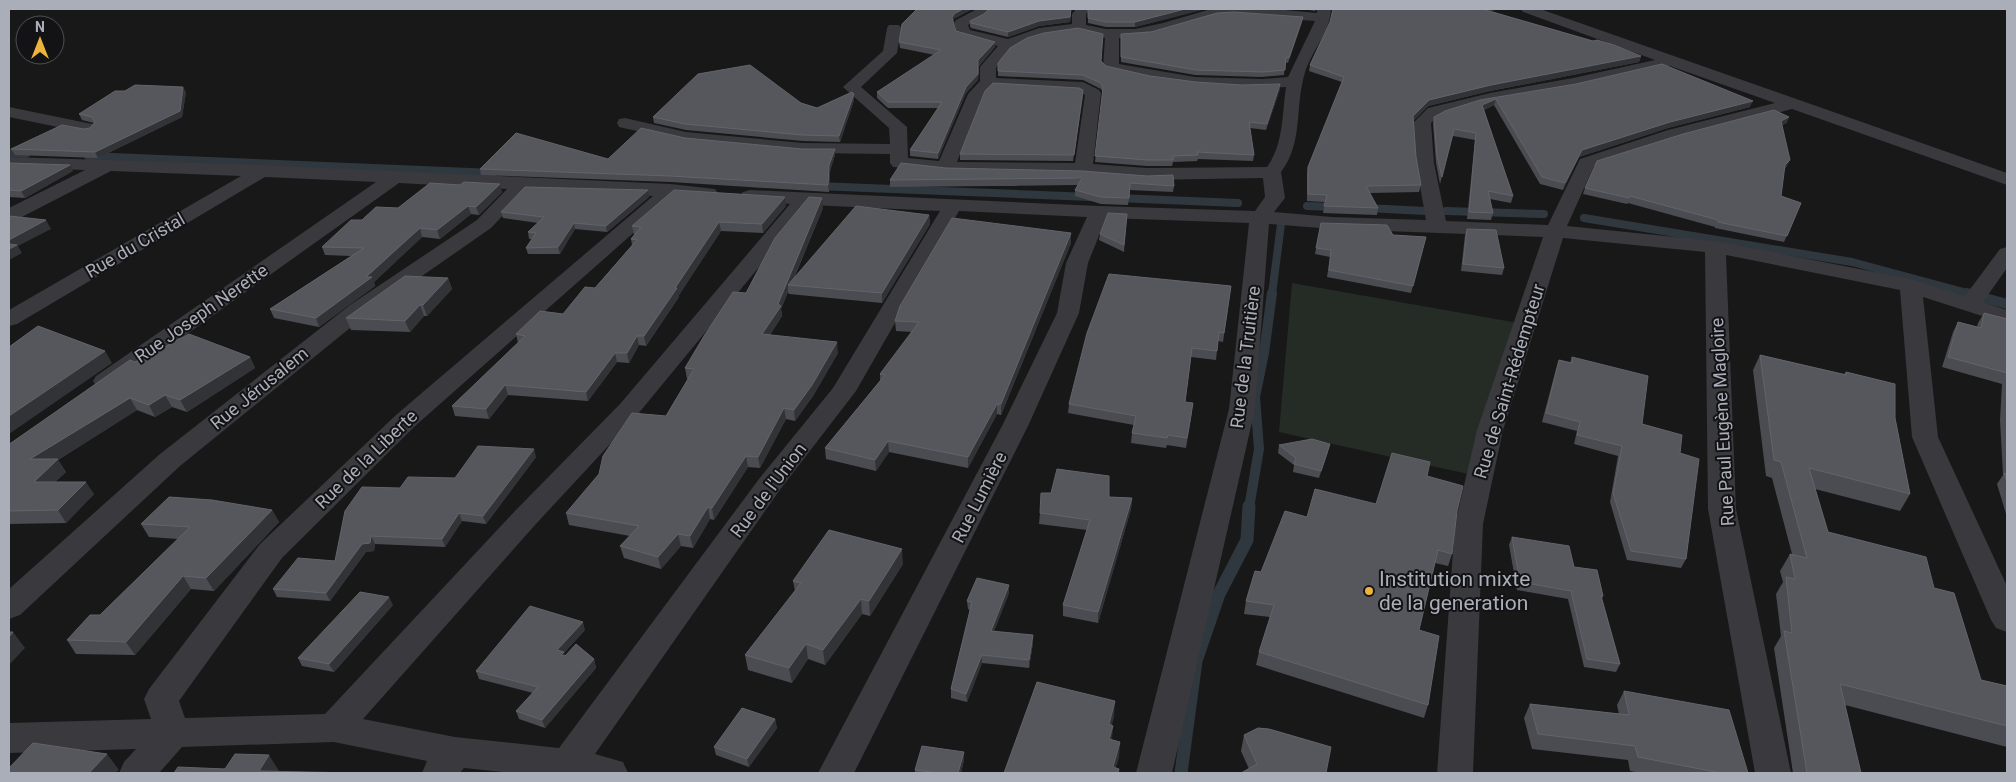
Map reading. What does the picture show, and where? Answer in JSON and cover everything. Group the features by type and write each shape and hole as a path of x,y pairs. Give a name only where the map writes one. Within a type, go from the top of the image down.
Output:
{"street":[{"path":"984,9 978,15 961,23 963,33 1010,44"},
{"path":"1079,26 1079,14 1083,9"},
{"path":"1528,9 1602,37 2007,179"},
{"path":"894,28 890,53 851,87 898,127 899,163 946,167 1083,169 1147,174 1272,172 1281,163 1290,135 1296,75 1324,22 1324,13 1218,11 1166,26 1129,33 1097,32 1079,26 1040,32 1010,44 988,66 988,82 976,94 946,167"},
{"path":"1112,33 1111,67 1196,82 1262,84 1295,81"},
{"path":"1437,225 1426,163 1422,122 1434,112 1496,96 1573,83 1673,61"},
{"path":"988,82 1083,87 1092,90 1083,169"},
{"name":"Rue de Saint-Rédempteur","path":"1455,773 1469,524 1490,430 1555,231 1586,163 1674,134 1792,104"},
{"path":"9,112 87,128"},
{"path":"624,123 686,137 793,147 900,149"},
{"path":"9,162 262,171 521,185 671,190 804,199 1260,217 1332,223 1437,225 1555,231 1715,247 1911,286 2007,317"},
{"path":"9,216 107,166"},
{"name":"Rue du Cristal","path":"9,319 262,171"},
{"name":"Rue de la Truitière","path":"1154,773 1242,409 1260,217 1274,198 1272,172"},
{"name":"Rue Joseph Nerette","path":"89,392 394,178"},
{"name":"Rue Jérusalem","path":"9,607 170,460 358,310 484,224 521,185"},
{"name":"Rue de la Liberte","path":"173,733 161,699 271,551 405,421 671,190"},
{"path":"334,728 525,518 629,409 804,199"},
{"name":"Rue de l'Union","path":"568,764 769,485 844,391 953,205"},
{"name":"Rue Lumière","path":"836,773 1016,426 1068,313 1077,263 1099,212"},
{"name":"Rue Paul Eugène Magloire","path":"1715,247 1722,509 1773,773"},
{"path":"1970,305 2007,253"},
{"path":"1911,286 1925,437 2007,620"},
{"path":"9,738 334,728 448,763 568,764 610,773"},
{"path":"137,773 173,733"}],"shaded area":[{"path":"1292,283 1524,324 1477,476 1279,432"}],"building":[{"path":"917,9 963,9 954,14 952,18 956,31 995,42 978,60 978,74 966,87 938,153 910,150 942,102 888,102 877,92 941,50 899,42 902,24"},
{"path":"989,9 1071,9 1070,17 1039,21 1008,32 971,23 970,21 984,14"},
{"path":"1088,9 1185,9 1135,22 1106,22 1088,18"},
{"path":"1333,9 1482,9 1593,41 1597,40 1614,45 1641,56 1491,85 1429,100 1413,116 1416,157 1421,185 1366,186 1378,208 1324,206 1327,195 1308,194 1308,167 1344,77 1310,65 1330,22"},
{"path":"1234,12 1303,17 1289,58 1286,57 1285,70 1263,72 1196,70 1121,57 1121,34 1151,32 1217,13"},
{"path":"1078,28 1103,34 1101,61 1106,66 1150,76 1196,82 1241,85 1280,84 1267,124 1249,122 1254,155 1197,152 1198,155 1173,156 1173,160 1095,156 1103,88 1101,83 1083,75 998,71 998,63 1010,48 1027,38 1044,33"},
{"path":"1662,64 1753,101 1670,122 1582,150 1565,183 1542,177 1496,99 1482,105 1513,196 1488,191 1493,213 1469,212 1476,133 1454,129 1442,177 1437,156 1434,117 1445,111 1480,100 1576,84"},
{"path":"750,65 801,103 817,108 852,92 854,94 839,136 802,135 685,124 653,117 698,74"},
{"path":"993,83 1079,88 1083,90 1074,155 960,154 985,91"},
{"path":"135,85 183,87 180,111 95,152 11,149 62,125 84,129 90,128 95,122 92,117 79,114 115,91 125,91"},
{"path":"1774,110 1789,117 1781,121 1790,160 1785,165 1781,196 1801,203 1787,236 1718,222 1718,220 1630,196 1629,198 1585,188 1597,161 1683,134"},
{"path":"641,128 685,138 802,149 835,149 829,165 828,185 670,176 480,169 516,133 608,159"},
{"path":"9,163 70,165 21,191 9,190"},
{"path":"901,163 946,168 1083,171 1147,176 1173,175 1174,186 1130,183 1129,198 1101,197 1075,190 1082,178 890,180"},
{"path":"464,182 500,184 476,207 468,206 437,230 420,228 366,277 372,277 316,318 270,309 364,248 322,247 351,220 362,220 376,207 398,208 430,183 460,185"},
{"path":"525,187 648,190 606,226 574,223 558,247 526,248 536,233 528,232 544,217 501,212"},
{"path":"674,190 785,197 762,224 719,222 644,336 637,336 627,353 615,353 586,392 505,385 486,409 452,406 525,336 516,334 540,311 563,314 585,287 595,288 637,240 631,239 641,227 632,226"},
{"path":"809,197 822,198 778,304 781,306 762,334 837,342 812,385 794,410 784,408 758,457 746,456 712,508 708,507 690,536 678,534 658,557 620,546 639,526 566,513 599,474 603,456 632,413 666,416 694,369 685,368 704,336 733,292 746,293 775,238"},
{"path":"856,206 929,215 882,293 788,285"},
{"path":"1108,213 1127,214 1124,245 1100,234"},
{"path":"9,216 46,220 9,240"},
{"path":"952,218 1071,233 1001,404 997,404 968,457 888,441 875,460 825,448 885,375 880,374 919,322 895,321 900,306"},
{"path":"1321,223 1387,225 1393,235 1426,237 1413,286 1329,270 1331,250 1316,248"},
{"path":"1467,229 1496,230 1504,268 1463,264"},
{"path":"9,244 17,245 9,249"},
{"path":"1109,274 1231,286 1224,333 1219,332 1217,351 1192,348 1185,402 1193,403 1187,438 1168,435 1167,438 1132,433 1136,416 1069,404 1087,333"},
{"path":"405,276 448,278 405,321 346,318"},
{"path":"1984,313 2007,319 2007,373 1948,357 1958,322 1981,328"},
{"path":"38,326 105,351 9,416 9,347"},
{"path":"189,334 250,357 180,400 165,395 149,405 130,398 30,459 58,459 34,482 86,482 58,510 9,511 9,444 130,360 135,362"},
{"path":"1760,355 1895,384 1895,418 1910,494 1809,468 1828,532 1926,557 1934,588 1954,593 1981,680 2007,686 2007,726 1840,684 1861,773 1807,773 1784,631 1792,633 1786,577 1795,579 1790,554 1807,558 1781,462 1774,460"},
{"path":"1572,357 1648,376 1642,424 1682,435 1680,453 1699,459 1686,559 1631,551 1613,493 1622,446 1577,435 1580,422 1546,413 1559,360 1572,363"},
{"path":"1312,439 1330,444 1321,471 1294,464 1296,458 1279,445"},
{"path":"478,446 534,449 483,516 459,513 442,539 371,536 370,543 362,544 326,593 273,589 298,558 335,561 345,511 362,487 400,488 408,477 455,478"},
{"path":"1392,453 1430,462 1427,476 1463,486 1457,511 1452,554 1438,550 1419,630 1439,636 1428,705 1259,652 1274,605 1246,601 1255,571 1261,572 1285,511 1307,517 1315,489 1376,504"},
{"path":"1057,469 1109,476 1109,497 1132,498 1098,612 1063,605 1090,520 1040,513 1041,493 1051,493"},
{"path":"169,497 212,500 272,510 206,578 183,576 126,642 67,640 90,615 100,615 190,527 141,524"},
{"path":"829,530 902,549 869,601 861,599 823,650 806,644 789,668 745,655 801,583 793,581"},
{"path":"1512,537 1569,546 1574,567 1597,570 1603,596 1601,596 1620,664 1587,659 1571,591 1520,582"},
{"path":"977,578 1009,585 991,631 1033,635 1029,660 982,655 966,694 951,689 972,602 967,601"},
{"path":"360,592 389,597 329,664 298,658"},
{"path":"530,606 583,622 557,650 564,652 561,655 565,656 576,644 594,659 542,720 516,711 538,687 476,671"},
{"path":"1037,682 1115,701 1109,724 1113,726 1109,739 1120,742 1113,767 1119,769 1118,773 1004,773"},
{"path":"1624,691 1729,710 1748,773 1721,773 1638,757 1635,746 1538,734 1530,704 1629,715"},
{"path":"742,708 775,719 747,759 714,747"},
{"path":"1258,728 1269,729 1331,747 1326,773 1241,773 1257,764 1244,735"},
{"path":"33,743 107,754 89,773 9,773 9,768"},
{"path":"922,746 964,752 958,773 915,770"},
{"path":"235,754 269,755 259,771 355,773 174,773 178,767 225,769"}],"waterway":[{"path":"9,153 26,154"},
{"path":"88,156 493,173"},
{"path":"817,186 1090,197"},
{"path":"1117,198 1238,203"},
{"path":"1307,206 1337,207"},
{"path":"1366,208 1425,211"},
{"path":"1446,211 1544,214"},
{"path":"1584,218 1852,262 1971,294"},
{"path":"1272,294 1281,224"},
{"path":"1249,508 1259,449 1255,397 1264,353 1272,293"},
{"path":"1967,293 2007,304"},
{"path":"1181,773 1196,661 1219,594 1247,540 1249,506"}],"place":[{"name":"Institution mixte de la generation","path":"1369,591"}]}
